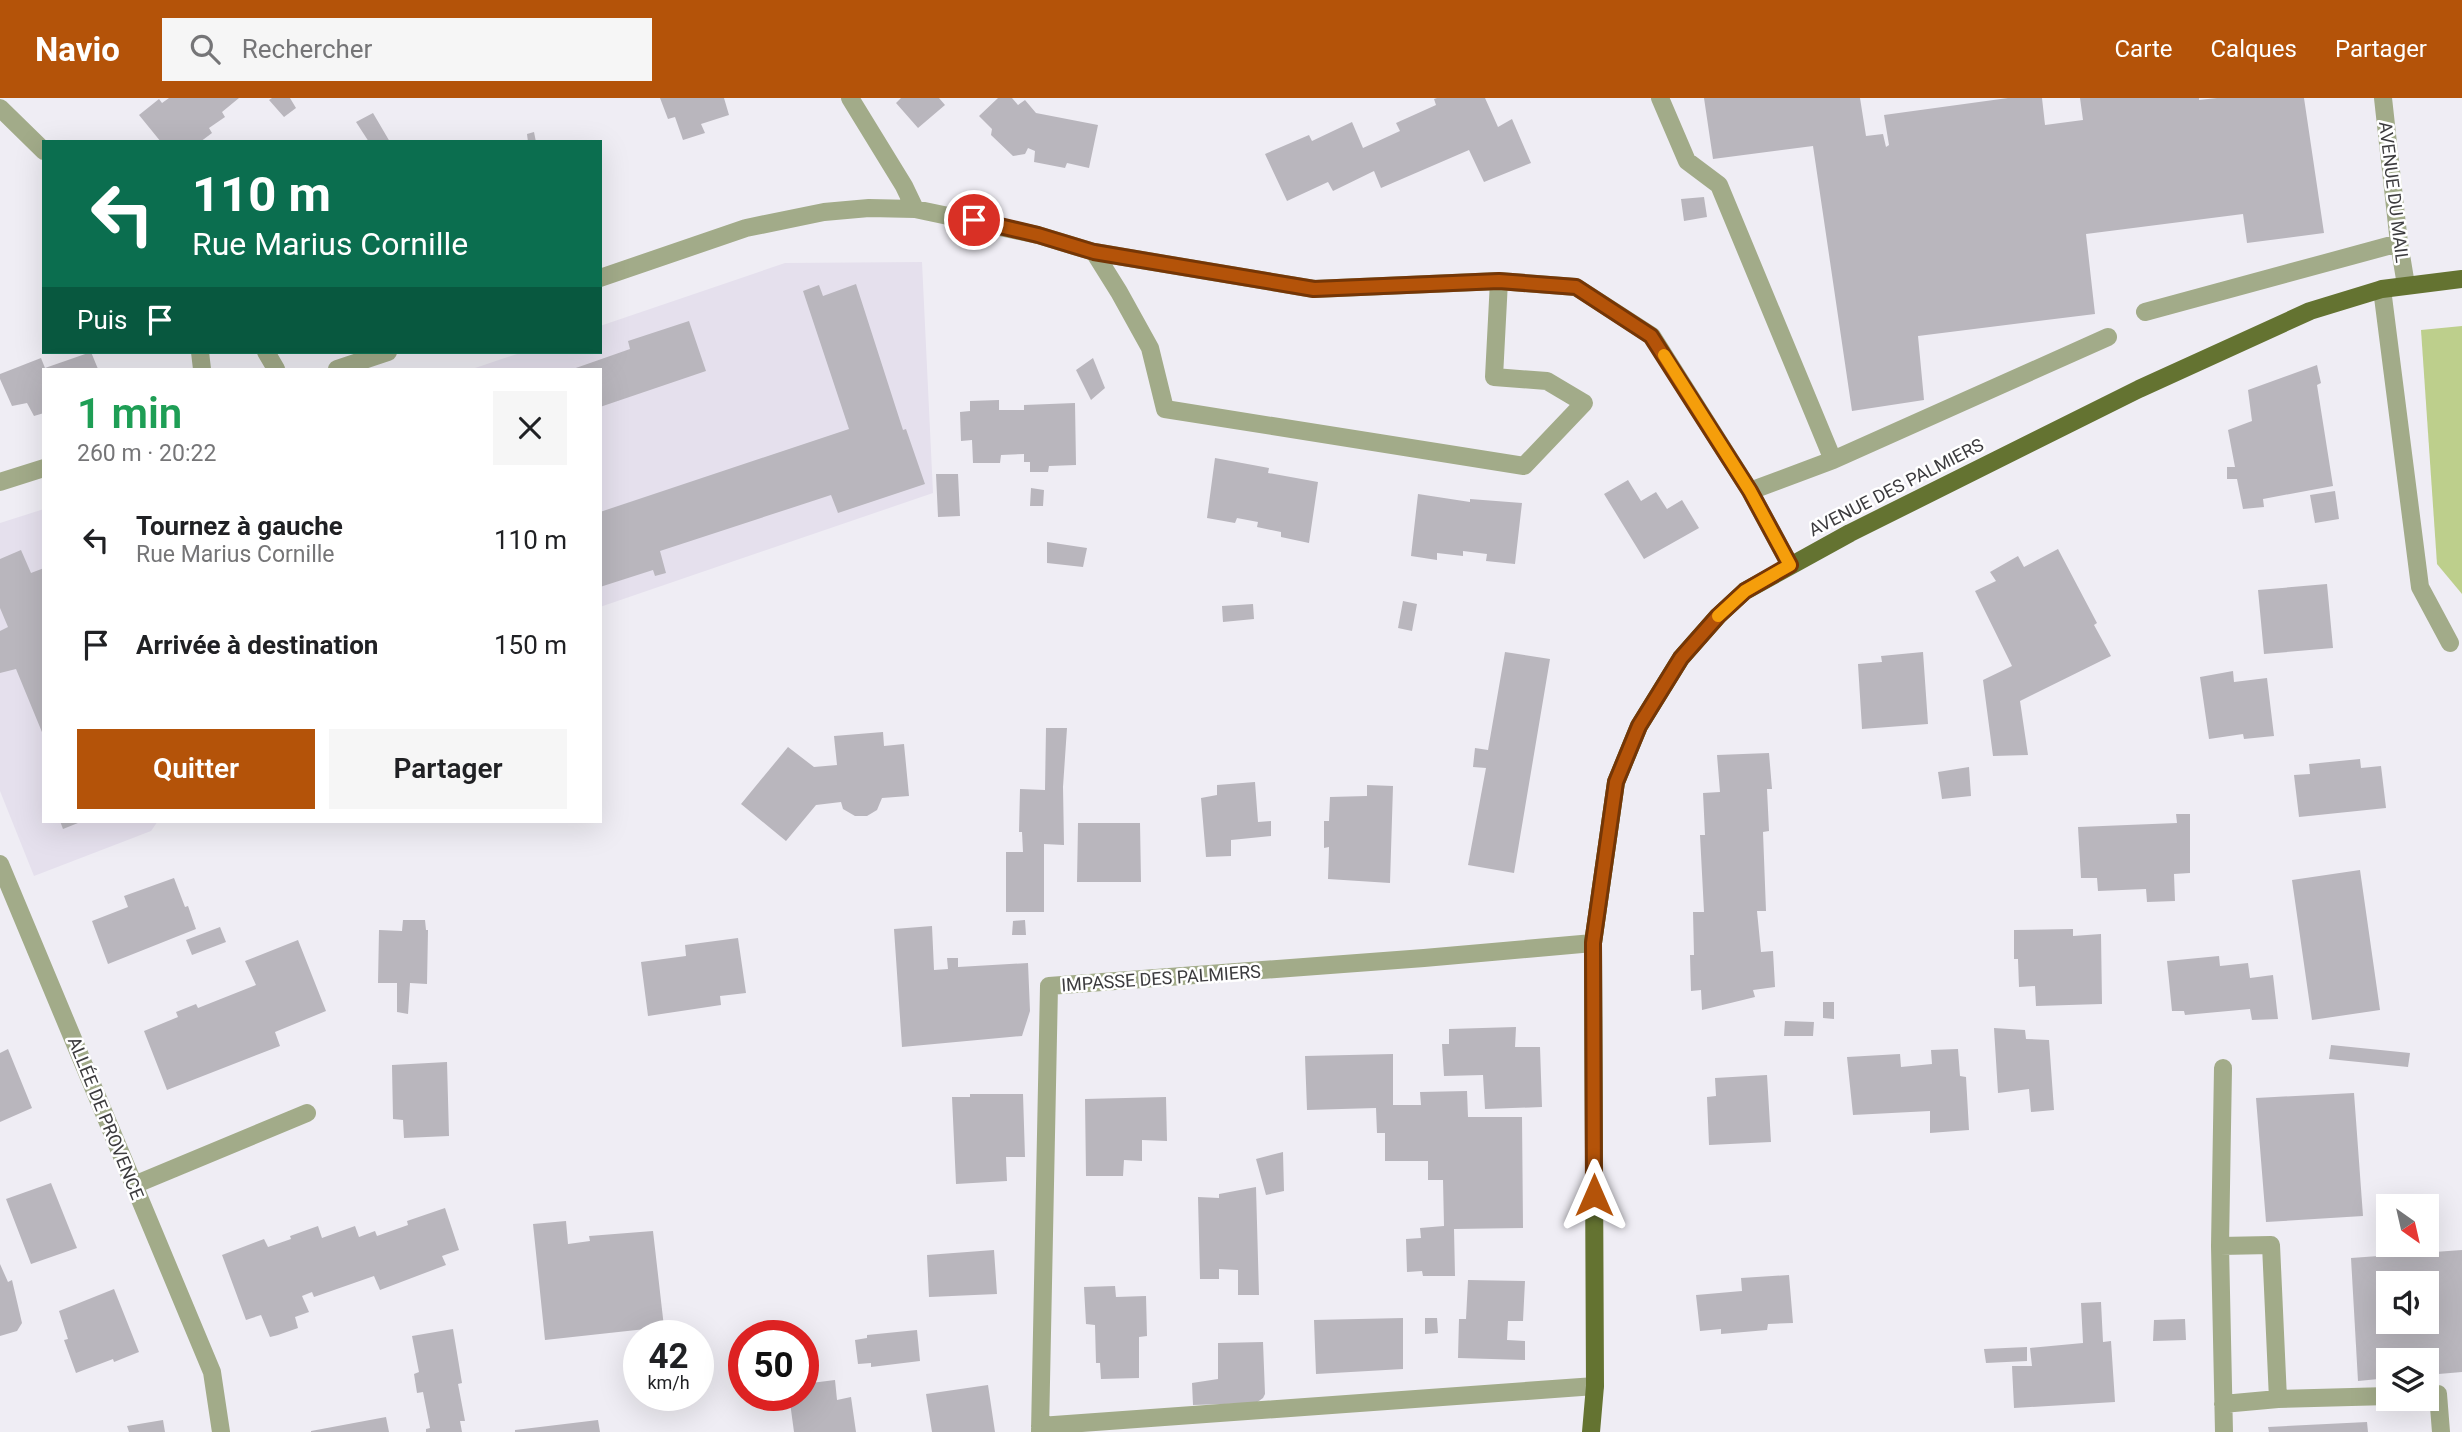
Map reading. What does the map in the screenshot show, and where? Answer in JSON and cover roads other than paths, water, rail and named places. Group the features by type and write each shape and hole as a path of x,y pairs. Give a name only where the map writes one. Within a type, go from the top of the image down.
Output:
{"main road":[{"name":"AVENUE DES PALMIERS","path":"1591,1432 1595,1386 1593,943 1616,782 1639,726 1681,658 1718,616 1745,591 1850,533 2079,418 2310,311 2382,289 2462,279"}],"street":[{"path":"850,98 904,186 915,209"},
{"path":"1660,98 1688,161 1718,185 1833,460"},
{"name":"AVENUE DU MAIL","path":"2382,98 2406,285"},
{"path":"0,108 42,149"},
{"path":"602,277 746,228 824,212 869,208 915,209 1038,235 1094,252 1314,289 1499,281 1576,287 1651,336 1750,491 1790,565"},
{"path":"2145,312 2399,243"},
{"path":"1094,252 1150,348 1165,409 1524,466 1584,402 1547,381 1494,377 1499,281"},
{"path":"2382,289 2420,587 2450,643"},
{"path":"1750,491 1833,460 2108,337"},
{"path":"340,368 381,354"},
{"path":"0,482 42,469"},
{"name":"ALLÉE DE PROVENCE","path":"0,864 212,1372 221,1432"},
{"name":"IMPASSE DES PALMIERS","path":"1040,1429 1049,986 1593,943"},
{"path":"2223,1068 2220,1246 2224,1432"},
{"path":"134,1185 307,1113"},
{"path":"2220,1246 2271,1245 2278,1399"},
{"path":"1040,1429 1595,1386"},
{"path":"2223,1404 2278,1399 2376,1396"},
{"path":"2439,1407 2441,1432"}]}
